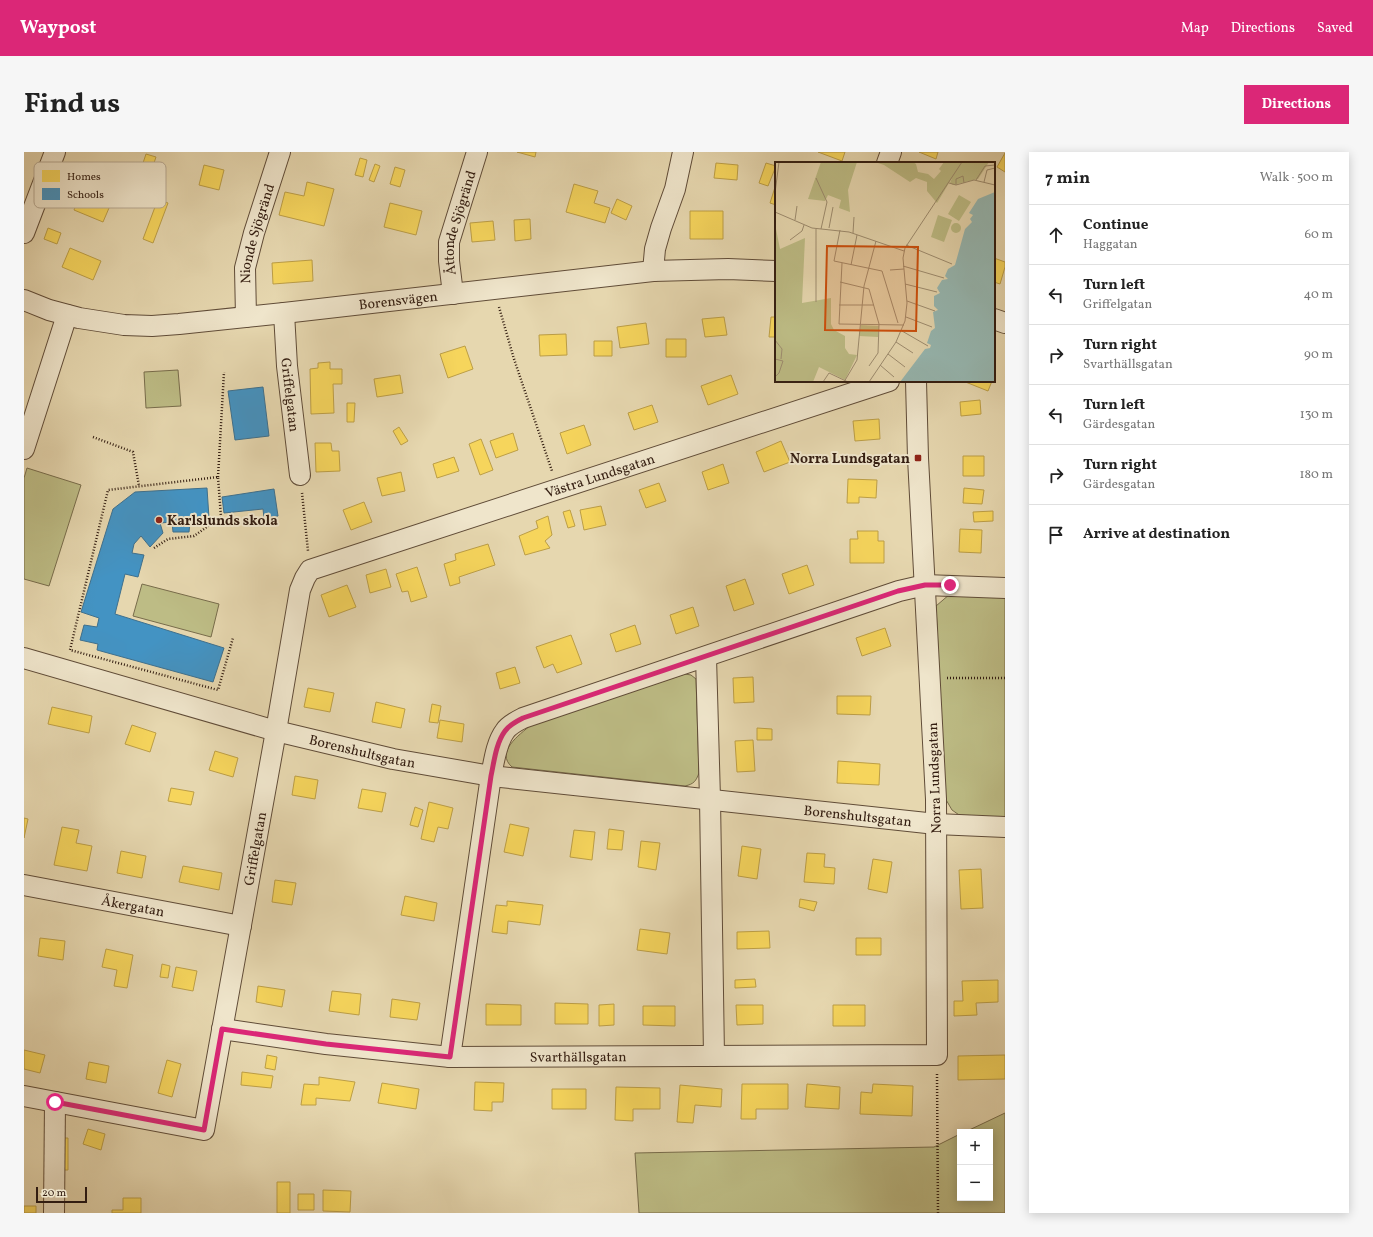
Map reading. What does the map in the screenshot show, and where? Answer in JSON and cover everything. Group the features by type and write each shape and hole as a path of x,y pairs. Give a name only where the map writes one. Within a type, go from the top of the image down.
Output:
{"street":[{"path":"52,162 56,152"},
{"name":"Nionde Sjögränd","path":"246,317 245,268 254,233 280,152"},
{"name":"Åttonde Sjögränd","path":"453,294 449,261 449,242 477,152"},
{"path":"653,271 655,249 675,189 683,152"},
{"path":"887,162 891,152"},
{"path":"24,233 34,208"},
{"name":"Borensvägen","path":"24,300 49,310 67,315 111,323 152,326 284,313 653,271 722,269 775,271"},
{"name":"Griffelgatan","path":"284,313 287,366 300,475"},
{"path":"24,449 67,315"},
{"name":"Västra Lundsgatan","path":"310,570 886,382"},
{"name":"Norra Lundsgatan","path":"916,382 918,458 936,799 937,1055"},
{"name":"Griffelgatan","path":"55,1102 204,1130 300,590 310,570"},
{"path":"450,1057 491,776 499,744 505,730 530,715 706,657 898,591 925,585 1005,588"},
{"path":"706,657 714,1056"},
{"name":"Borenshultsgatan","path":"24,658 276,731 393,759 491,776 936,824 1005,826"},
{"name":"Åkergatan","path":"24,885 241,926"},
{"name":"Svarthällsgatan","path":"222,1029 326,1044 450,1057 937,1055"},
{"path":"24,1096 55,1102 54,1213"}],"path":[{"path":"493,289 514,359 558,489"},
{"path":"154,548 168,539 194,536 221,517 218,477 224,372"},
{"path":"93,437 133,452 139,486"},
{"path":"300,475 310,570"},
{"path":"218,477 108,490 70,650 218,690 233,638"},
{"path":"929,678 1005,678"},
{"path":"937,1055 938,1213"}],"shaded area":[{"path":"178,370 181,406 146,408 144,372"},
{"path":"27,468 81,485 49,586 24,579 24,478"},
{"path":"142,584 219,604 211,637 133,616"},
{"path":"950,594 1005,597 1005,817 962,817 952,810 945,798 936,606"},
{"path":"685,674 691,675 696,679 699,773 696,780 691,784 685,786 512,767 507,761 507,750 511,744 531,725"},
{"path":"1005,1113 1005,1213 639,1213 635,1153 934,1147 957,1136 957,1201 993,1201 993,1129 971,1129"}],"building: Homes":[{"path":"517,152 536,152 535,157"},
{"path":"818,152 845,152 842,161"},
{"path":"919,152 938,152 936,159"},
{"path":"1005,153 1005,172 997,167"},
{"path":"146,154 156,157 154,162 143,162"},
{"path":"360,158 367,160 363,177 355,175"},
{"path":"716,163 738,165 737,180 714,178"},
{"path":"766,163 775,166 768,186 759,183"},
{"path":"375,164 380,166 374,182 369,180"},
{"path":"204,165 224,170 219,190 199,185"},
{"path":"395,167 405,170 400,187 390,184"},
{"path":"307,182 334,189 324,226 279,215 285,192 304,196"},
{"path":"574,184 598,191 594,203 610,208 605,223 566,212"},
{"path":"775,187 775,205 770,203"},
{"path":"617,199 632,206 626,220 611,213"},
{"path":"166,202 168,203 153,243 143,239 155,208 166,208"},
{"path":"390,203 422,211 416,235 384,227"},
{"path":"75,208 109,208 103,222 74,210"},
{"path":"690,211 723,211 723,239 690,239"},
{"path":"530,219 531,239 515,241 514,220"},
{"path":"493,221 495,240 472,242 470,223"},
{"path":"48,228 61,233 57,244 44,239"},
{"path":"70,248 101,261 93,280 62,267"},
{"path":"995,258 1005,262 1000,284 995,282"},
{"path":"312,260 313,281 273,284 272,263"},
{"path":"724,317 727,335 705,337 702,319"},
{"path":"771,317 775,317 775,337 769,337"},
{"path":"646,323 649,344 620,348 617,327"},
{"path":"566,334 567,355 540,356 539,335"},
{"path":"666,339 686,339 686,357 666,357"},
{"path":"594,341 612,341 612,356 594,356"},
{"path":"465,346 473,369 448,378 440,354"},
{"path":"330,362 330,369 342,369 342,384 333,384 334,413 311,414 310,369 318,368 318,363"},
{"path":"400,375 403,393 377,397 374,379"},
{"path":"731,375 738,394 708,405 701,386"},
{"path":"966,382 992,382 988,391"},
{"path":"980,400 981,414 961,416 960,402"},
{"path":"347,403 355,403 354,422 347,422"},
{"path":"652,405 658,422 634,430 628,413"},
{"path":"879,419 880,439 855,441 853,421"},
{"path":"584,425 591,445 567,454 560,433"},
{"path":"399,427 408,441 401,445 393,431"},
{"path":"513,433 518,450 496,458 490,441"},
{"path":"481,439 493,470 480,475 469,444"},
{"path":"781,441 790,462 764,472 756,452"},
{"path":"315,443 331,443 332,451 339,451 340,471 316,472"},
{"path":"963,456 984,456 984,476 963,476"},
{"path":"454,457 459,471 437,478 433,464"},
{"path":"723,464 729,483 708,490 702,472"},
{"path":"401,472 405,491 382,496 377,478"},
{"path":"848,479 877,480 876,498 859,497 859,503 847,503"},
{"path":"659,483 666,501 646,508 639,490"},
{"path":"964,488 984,490 982,504 963,503"},
{"path":"364,502 372,522 351,530 343,510"},
{"path":"601,506 606,525 584,530 580,510"},
{"path":"570,510 575,526 568,528 563,512"},
{"path":"993,511 993,521 974,522 973,512"},
{"path":"548,516 552,535 545,541 550,548 525,555 519,536 538,528 536,521"},
{"path":"960,529 982,530 981,553 959,552"},
{"path":"857,531 878,531 878,541 884,541 884,563 850,563 850,539 858,539"},
{"path":"488,544 495,565 459,577 460,583 450,586 444,564 456,560 455,554"},
{"path":"807,565 814,585 789,594 782,574"},
{"path":"417,567 427,597 411,602 408,591 402,592 396,574"},
{"path":"386,569 391,587 370,593 366,575"},
{"path":"745,579 754,604 734,611 726,586"},
{"path":"347,585 356,607 329,617 321,595"},
{"path":"693,607 699,626 676,634 670,615"},
{"path":"635,625 641,644 616,652 610,634"},
{"path":"885,628 891,646 862,656 856,638"},
{"path":"571,635 582,664 557,673 553,664 544,668 536,647"},
{"path":"515,667 520,683 500,689 496,673"},
{"path":"753,677 754,702 734,703 733,678"},
{"path":"308,688 334,693 330,712 304,707"},
{"path":"837,696 871,696 870,715 837,714"},
{"path":"376,702 405,709 401,728 372,722"},
{"path":"432,704 441,706 438,723 429,722"},
{"path":"52,707 92,716 89,733 48,724"},
{"path":"440,720 464,724 462,742 437,738"},
{"path":"132,725 156,733 150,752 125,744"},
{"path":"757,728 772,729 772,740 757,740"},
{"path":"753,740 755,771 737,772 735,741"},
{"path":"215,751 238,758 233,777 209,770"},
{"path":"838,761 880,764 879,785 837,783"},
{"path":"295,776 318,780 315,799 292,795"},
{"path":"171,788 194,792 191,805 168,801"},
{"path":"362,789 386,793 382,812 358,808"},
{"path":"429,802 453,808 448,829 438,827 434,842 421,839"},
{"path":"415,807 423,810 418,827 410,825"},
{"path":"24,818 28,819 24,838"},
{"path":"510,824 529,828 523,856 504,852"},
{"path":"62,827 79,830 76,843 92,846 87,871 54,865"},
{"path":"609,829 624,831 622,850 607,849"},
{"path":"574,830 595,832 592,860 570,857"},
{"path":"641,841 660,843 656,870 638,867"},
{"path":"742,846 761,849 757,879 738,876"},
{"path":"121,851 146,856 142,878 117,873"},
{"path":"807,853 825,854 824,867 835,868 834,884 804,882"},
{"path":"873,859 892,862 887,893 868,889"},
{"path":"183,866 222,873 219,890 179,882"},
{"path":"981,869 983,908 961,909 959,870"},
{"path":"275,880 296,883 292,905 272,902"},
{"path":"405,896 437,903 434,921 401,915"},
{"path":"800,899 817,902 814,911 799,907"},
{"path":"507,901 543,905 540,925 508,921 507,934 492,932 496,905 507,906"},
{"path":"640,929 670,933 667,954 637,950"},
{"path":"769,931 770,948 737,949 737,932"},
{"path":"40,938 65,941 63,960 38,956"},
{"path":"856,938 881,938 881,955 856,955"},
{"path":"106,949 133,955 127,988 114,986 117,970 102,967"},
{"path":"162,964 170,966 168,978 160,977"},
{"path":"176,967 197,971 193,991 172,987"},
{"path":"755,979 756,987 735,988 735,980"},
{"path":"998,980 998,1002 976,1003 977,1015 954,1016 954,1001 963,1001 962,981"},
{"path":"258,986 285,990 282,1007 256,1002"},
{"path":"332,991 361,994 359,1015 329,1011"},
{"path":"392,999 420,1003 417,1020 390,1017"},
{"path":"555,1003 588,1004 588,1024 555,1024"},
{"path":"486,1004 521,1005 521,1025 486,1025"},
{"path":"614,1004 614,1025 599,1026 599,1005"},
{"path":"736,1005 763,1005 763,1024 737,1025"},
{"path":"833,1005 865,1005 865,1026 833,1026"},
{"path":"643,1006 675,1006 675,1026 643,1025"},
{"path":"24,1050 45,1055 40,1073 24,1069"},
{"path":"267,1055 277,1057 275,1070 265,1068"},
{"path":"1005,1055 1005,1079 958,1080 958,1056"},
{"path":"167,1060 181,1064 172,1097 158,1093"},
{"path":"89,1062 109,1066 106,1083 86,1079"},
{"path":"242,1072 273,1076 271,1088 241,1085"},
{"path":"319,1077 355,1082 350,1101 316,1098 316,1105 301,1105 304,1084 319,1085"},
{"path":"475,1082 504,1083 503,1102 492,1102 492,1111 474,1110"},
{"path":"382,1083 419,1089 416,1109 378,1103"},
{"path":"742,1084 788,1084 788,1109 756,1109 756,1119 741,1119"},
{"path":"807,1084 840,1087 839,1109 805,1107"},
{"path":"873,1084 913,1086 912,1116 860,1114 861,1092 872,1093"},
{"path":"680,1085 722,1089 721,1107 695,1105 693,1123 677,1122"},
{"path":"616,1087 660,1088 660,1109 633,1109 633,1121 615,1120"},
{"path":"552,1089 586,1089 586,1109 552,1109"},
{"path":"88,1129 105,1134 101,1150 83,1144"},
{"path":"54,1138 68,1138 68,1170 55,1170"},
{"path":"277,1182 290,1182 290,1213 277,1213"},
{"path":"323,1190 351,1191 350,1212 323,1211"},
{"path":"298,1194 314,1194 314,1210 298,1210"},
{"path":"123,1198 141,1198 141,1213 112,1213 112,1210 123,1210"},
{"path":"24,1206 36,1206 36,1213 24,1213"}],"building: Schools":[{"path":"263,387 269,436 235,440 228,391"},
{"path":"207,488 209,518 190,522 189,532 173,532 172,522 160,523 163,533 150,547 141,536 134,544 132,553 144,555 138,577 125,574 115,614 224,648 213,682 97,650 98,644 80,640 84,625 97,627 99,618 81,612 113,509 135,492"},
{"path":"274,489 278,516 264,518 263,509 224,513 222,497"}],"place":[{"name":"Norra Lundsgatan","path":"918,458"},
{"name":"Karlslunds skola","path":"159,520"}],"route":[{"path":"55,1102 204,1130 222,1029 326,1044 450,1057 491,776 499,744 505,730 523,718 898,591 925,585 950,585"}]}
